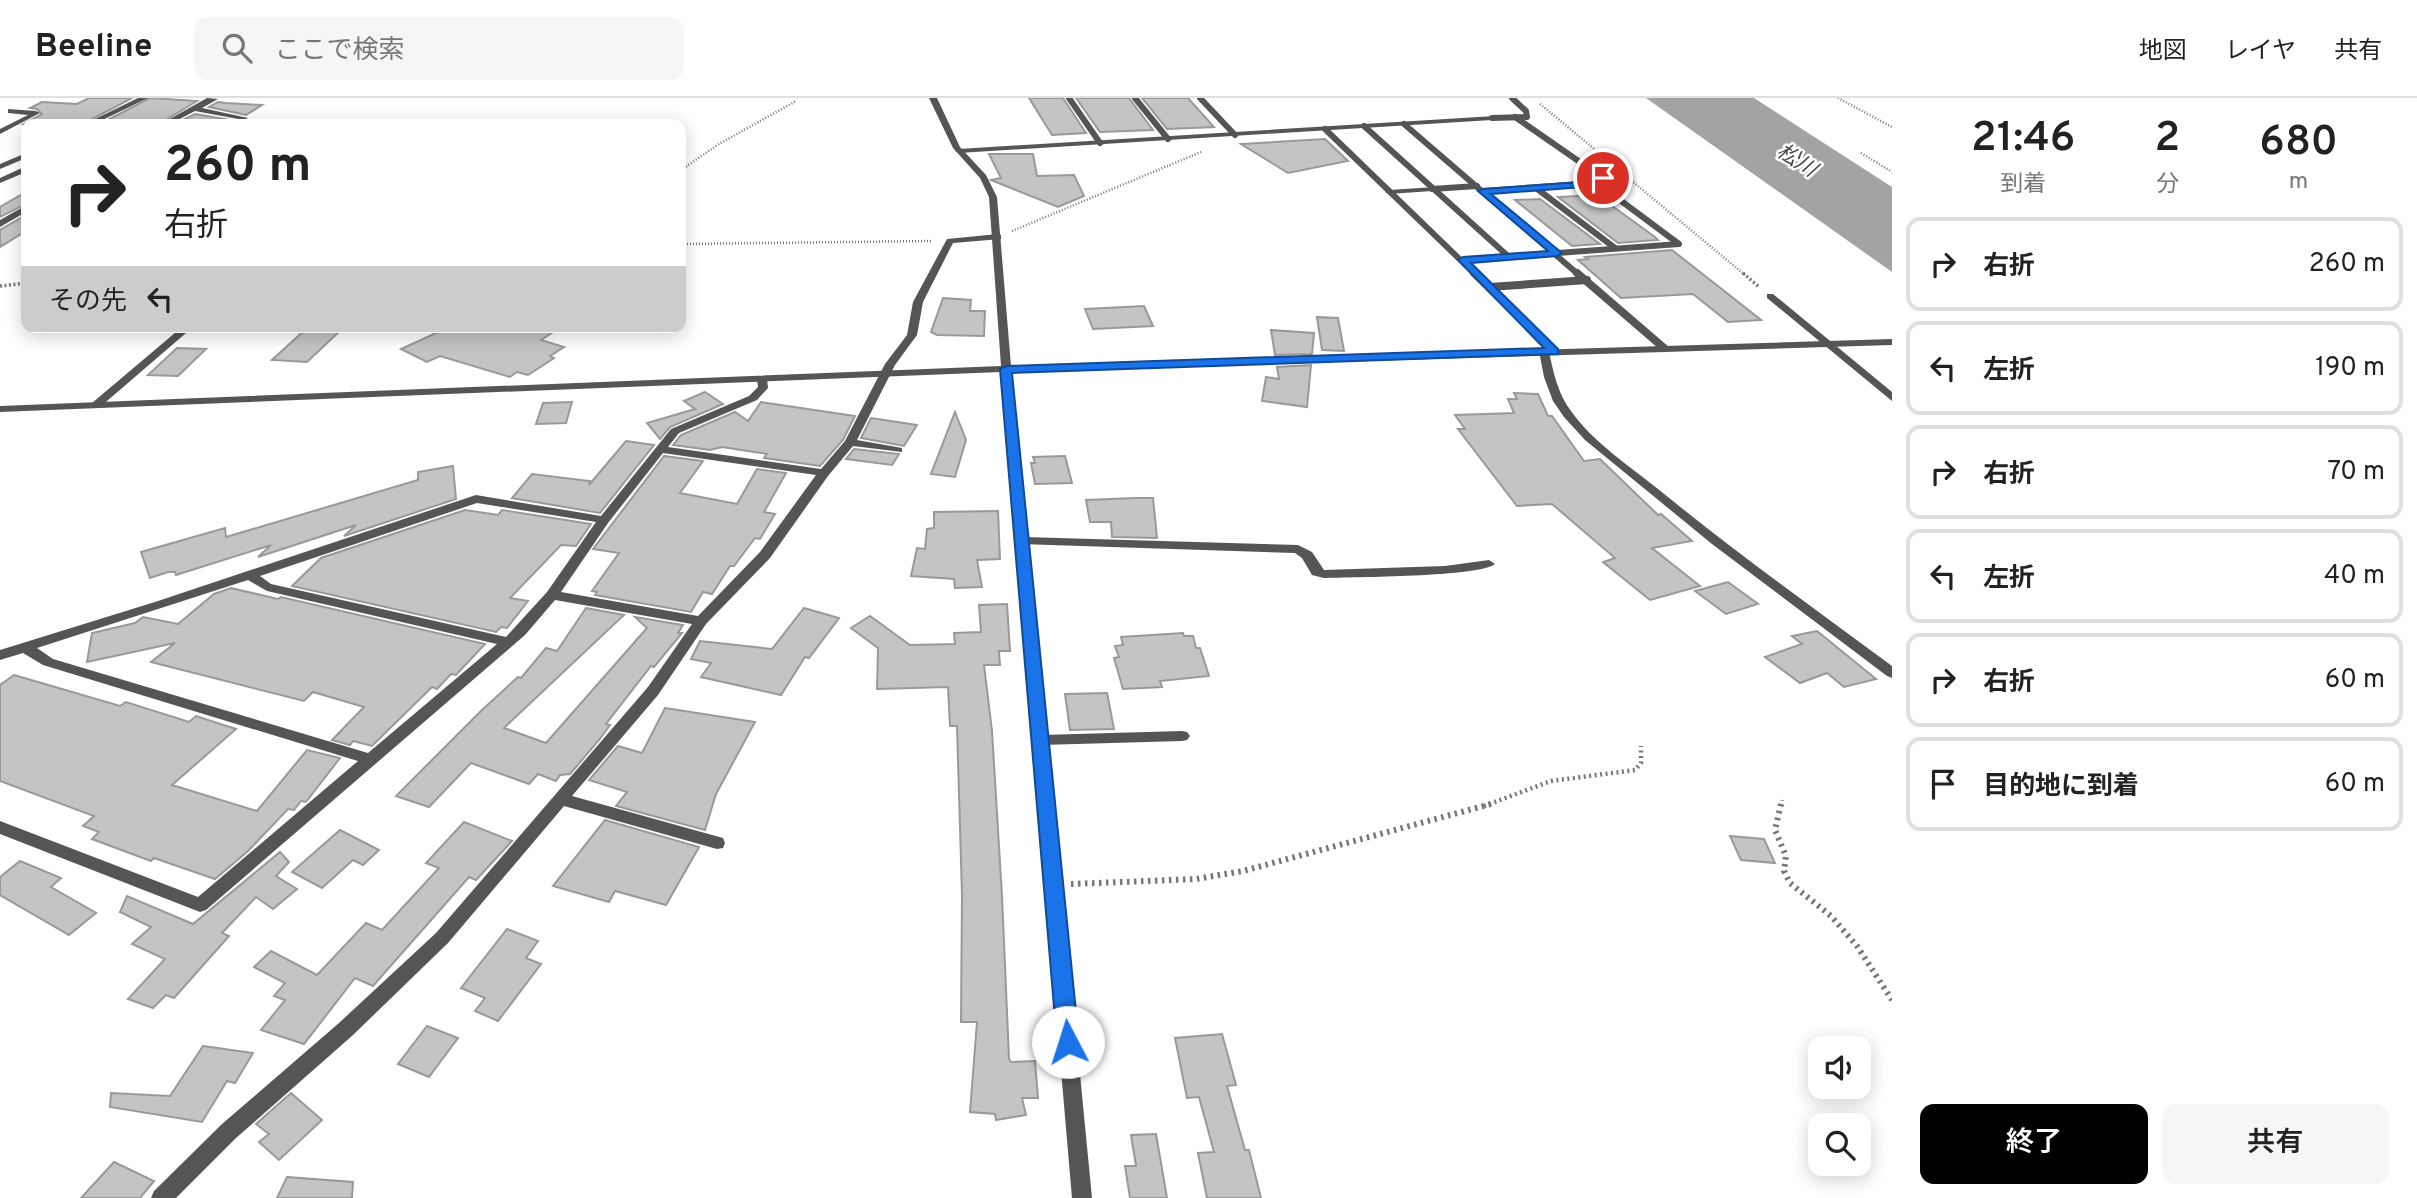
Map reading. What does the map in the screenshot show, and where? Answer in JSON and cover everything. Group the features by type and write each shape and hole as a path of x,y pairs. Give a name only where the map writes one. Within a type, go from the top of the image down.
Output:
{"street":[{"path":"100,119 144,98"},
{"path":"175,119 214,99 211,98"},
{"path":"933,98 946,130 959,151 990,185 997,235 1006,369 1024,541 1082,1198"},
{"path":"194,109 244,118"},
{"path":"11,111 36,113 25,119"},
{"path":"959,151 1492,118"},
{"path":"0,132 21,121"},
{"path":"0,167 21,157"},
{"path":"0,167 21,169"},
{"path":"0,181 21,172"},
{"path":"1390,192 1432,189"},
{"path":"0,224 21,212"},
{"path":"161,1198 229,1131 346,1029 442,938 653,691 701,621 765,555 824,473 850,442 890,364 912,335 918,302 950,241 997,235"},
{"path":"1770,296 1892,398"},
{"path":"96,405 181,333"},
{"path":"0,409 886,376 1006,369 1892,342"},
{"path":"1549,351 1549,379 1566,413 1578,426 1619,464 1713,540 1892,673"},
{"path":"4,833 200,905 508,642 552,595 604,520 676,431 753,398 763,388 762,379"},
{"path":"850,442 898,450"},
{"path":"659,449 824,473"},
{"path":"0,655 476,499 604,520"},
{"path":"1024,541 1298,550 1307,555 1317,572 1324,574 1445,570 1489,564"},
{"path":"249,575 267,587 508,642"},
{"path":"552,595 701,621"},
{"path":"24,648 48,662 372,760"},
{"path":"1041,740 1182,736"},
{"path":"561,799 717,843"}],"lane":[{"path":"1069,98 1100,143"},
{"path":"1135,98 1168,139"},
{"path":"1200,98 1235,135"},
{"path":"1492,118 1527,117 1527,113 1512,98"},
{"path":"1432,189 1536,188 1597,183 1603,178 1515,117"},
{"path":"1404,124 1557,253 1664,348"},
{"path":"1364,126 1509,257"},
{"path":"1325,129 1463,260 1549,351"},
{"path":"1463,260 1679,244 1597,183"},
{"path":"1536,188 1615,248"},
{"path":"1490,287 1587,280"}],"path":[{"path":"1533,98 1605,158"},
{"path":"1838,98 1892,127"},
{"path":"686,167 719,144 796,101"},
{"path":"997,235 1229,142 1222,135"},
{"path":"1861,153 1892,172"},
{"path":"1615,167 1770,296"},
{"path":"686,244 950,241"},
{"path":"0,286 21,284"},
{"path":"1054,885 1196,879 1243,871 1499,802 1551,781 1635,770 1641,763 1641,746"},
{"path":"1782,800 1775,830 1786,856 1784,871 1790,883 1831,916 1857,946 1892,1000"}],"water":[{"name":"松川","path":"1646,98 1754,98 1892,187 1892,272"}],"building":[{"path":"89,98 132,98 92,119 33,119 42,114 37,109 30,108 42,102 77,104"},
{"path":"150,98 197,101 167,119 110,119"},
{"path":"1029,98 1063,98 1086,133 1052,135"},
{"path":"1076,98 1129,98 1153,130 1100,132"},
{"path":"1142,98 1188,98 1214,127 1167,129"},
{"path":"218,102 262,105 246,115 209,107"},
{"path":"195,114 224,119 185,119"},
{"path":"1325,139 1348,161 1288,173 1241,144"},
{"path":"989,154 1033,154 1037,176 1074,175 1084,196 1058,207 991,180 1001,178"},
{"path":"21,195 21,206 0,217 0,207"},
{"path":"1597,195 1658,240 1618,243 1558,197"},
{"path":"1540,199 1600,244 1572,246 1515,200"},
{"path":"21,218 21,234 0,247 0,230"},
{"path":"1672,250 1761,320 1728,322 1693,294 1621,298 1578,260 1588,259 1585,257"},
{"path":"943,298 971,300 970,311 985,311 984,336 937,335 931,332"},
{"path":"1144,306 1153,326 1093,329 1085,309"},
{"path":"1317,317 1338,318 1344,351 1322,350"},
{"path":"1271,330 1314,333 1312,354 1275,355"},
{"path":"301,333 338,333 307,362 272,360"},
{"path":"436,333 552,333 541,340 564,347 550,356 554,358 528,375 517,372 510,377 440,356 427,362 401,349"},
{"path":"177,348 206,349 178,376 148,375"},
{"path":"1311,365 1307,407 1262,401 1266,377 1279,379 1277,367"},
{"path":"705,392 723,404 670,427 660,439 647,423 695,409 684,401"},
{"path":"1514,393 1538,394 1548,416 1552,416 1584,461 1600,459 1658,515 1661,514 1692,541 1652,548 1700,586 1650,600 1603,562 1615,558 1552,504 1517,506 1458,429 1465,429 1455,415 1514,413 1508,399 1517,399"},
{"path":"572,402 566,423 536,424 543,403"},
{"path":"761,402 855,416 843,440 820,466 764,458 767,454 722,447 710,450 673,445 681,435 735,412 748,421"},
{"path":"955,412 966,440 955,477 931,474"},
{"path":"871,418 917,425 904,446 861,438"},
{"path":"626,441 654,445 600,513 512,498 532,474 590,481 589,485"},
{"path":"854,449 899,454 892,465 846,459"},
{"path":"664,456 703,461 680,493 737,504 757,469 786,473 764,512 775,514 760,539 755,538 734,566 730,566 712,594 703,592 691,612 595,595 597,592 592,591 619,553 593,549"},
{"path":"1065,456 1072,483 1035,484 1031,463 1035,463 1033,457"},
{"path":"453,466 456,499 344,536 356,525 258,557 271,545 176,575 175,572 168,572 150,578 141,552 225,528 226,537 418,480 418,472"},
{"path":"1153,498 1157,538 1112,537 1111,522 1090,522 1086,500"},
{"path":"465,510 498,515 502,510 591,524 576,546 561,545 510,598 528,601 507,628 501,627 496,632 292,586 321,558"},
{"path":"998,511 1000,559 977,560 982,587 955,588 954,579 911,576 917,548 925,549 927,529 934,528 934,512"},
{"path":"1728,582 1758,604 1726,614 1695,591"},
{"path":"231,588 485,644 456,675 451,674 437,689 432,687 372,746 353,741 350,745 332,740 364,707 313,692 304,701 151,662 175,643 87,662 92,633 135,623 143,617 178,624 214,594"},
{"path":"1007,604 1010,651 999,651 1000,665 984,665 992,731 1009,1059 1011,1062 1035,1061 1038,1098 1022,1098 1026,1115 996,1120 995,1114 970,1112 977,1022 961,1022 962,895 957,726 950,726 948,687 877,689 878,648 851,628 870,616 910,645 955,644 954,633 981,632 979,605"},
{"path":"586,608 624,615 504,728 546,743 647,628 635,617 683,625 678,633 682,633 654,667 651,666 606,724 610,725 599,740 570,774 560,775 556,781 538,774 529,784 471,763 429,807 396,796 482,710 518,677 521,678 546,648 557,651"},
{"path":"804,608 839,618 809,658 805,657 781,695 701,677 711,663 691,659 700,641 772,649"},
{"path":"1817,631 1876,679 1844,687 1827,673 1800,683 1765,657 1802,644 1792,636"},
{"path":"1183,633 1184,636 1193,636 1209,676 1160,681 1162,687 1123,689 1114,658 1119,657 1115,646 1123,645 1121,637"},
{"path":"14,675 120,706 126,702 189,722 196,716 236,729 172,785 257,811 307,750 340,758 306,802 301,801 294,810 288,809 248,851 215,879 154,858 151,861 92,839 99,832 83,826 94,816 0,781 0,685"},
{"path":"1107,693 1114,729 1070,730 1065,694"},
{"path":"665,708 755,722 716,794 705,830 616,806 627,792 589,780 618,746 642,753"},
{"path":"605,820 699,847 666,905 615,891 609,902 553,886"},
{"path":"464,822 512,841 476,880 469,877 373,986 355,978 304,1044 261,1030 285,1000 274,996 285,983 254,967 271,951 317,975 366,923 382,930 439,868 426,863"},
{"path":"340,830 379,850 363,865 353,860 322,888 292,872"},
{"path":"1730,836 1764,839 1775,863 1741,860"},
{"path":"280,852 289,862 276,876 297,889 273,909 256,897 222,933 229,936 174,998 166,995 153,1008 128,999 165,959 132,944 151,927 120,912 127,896 193,924"},
{"path":"20,861 61,878 51,887 96,913 69,935 0,895 0,877"},
{"path":"507,929 538,941 526,958 541,964 498,1021 475,1011 485,998 461,988"},
{"path":"427,1026 458,1038 429,1077 398,1064"},
{"path":"1222,1034 1236,1085 1227,1086 1245,1150 1249,1150 1261,1198 1207,1198 1198,1153 1214,1152 1199,1097 1187,1098 1175,1038"},
{"path":"203,1046 253,1053 235,1083 227,1081 202,1122 110,1107 111,1093 170,1096"},
{"path":"291,1093 322,1120 279,1160 259,1142 269,1134 256,1124"},
{"path":"1156,1134 1167,1198 1130,1198 1125,1166 1136,1166 1131,1135"},
{"path":"114,1162 154,1181 140,1198 81,1198"},
{"path":"287,1177 353,1182 352,1198 277,1198"}],"route":[{"path":"1068,1042 1024,541 1006,369 1554,351 1463,260 1557,253 1483,191 1597,183 1603,178"}]}
